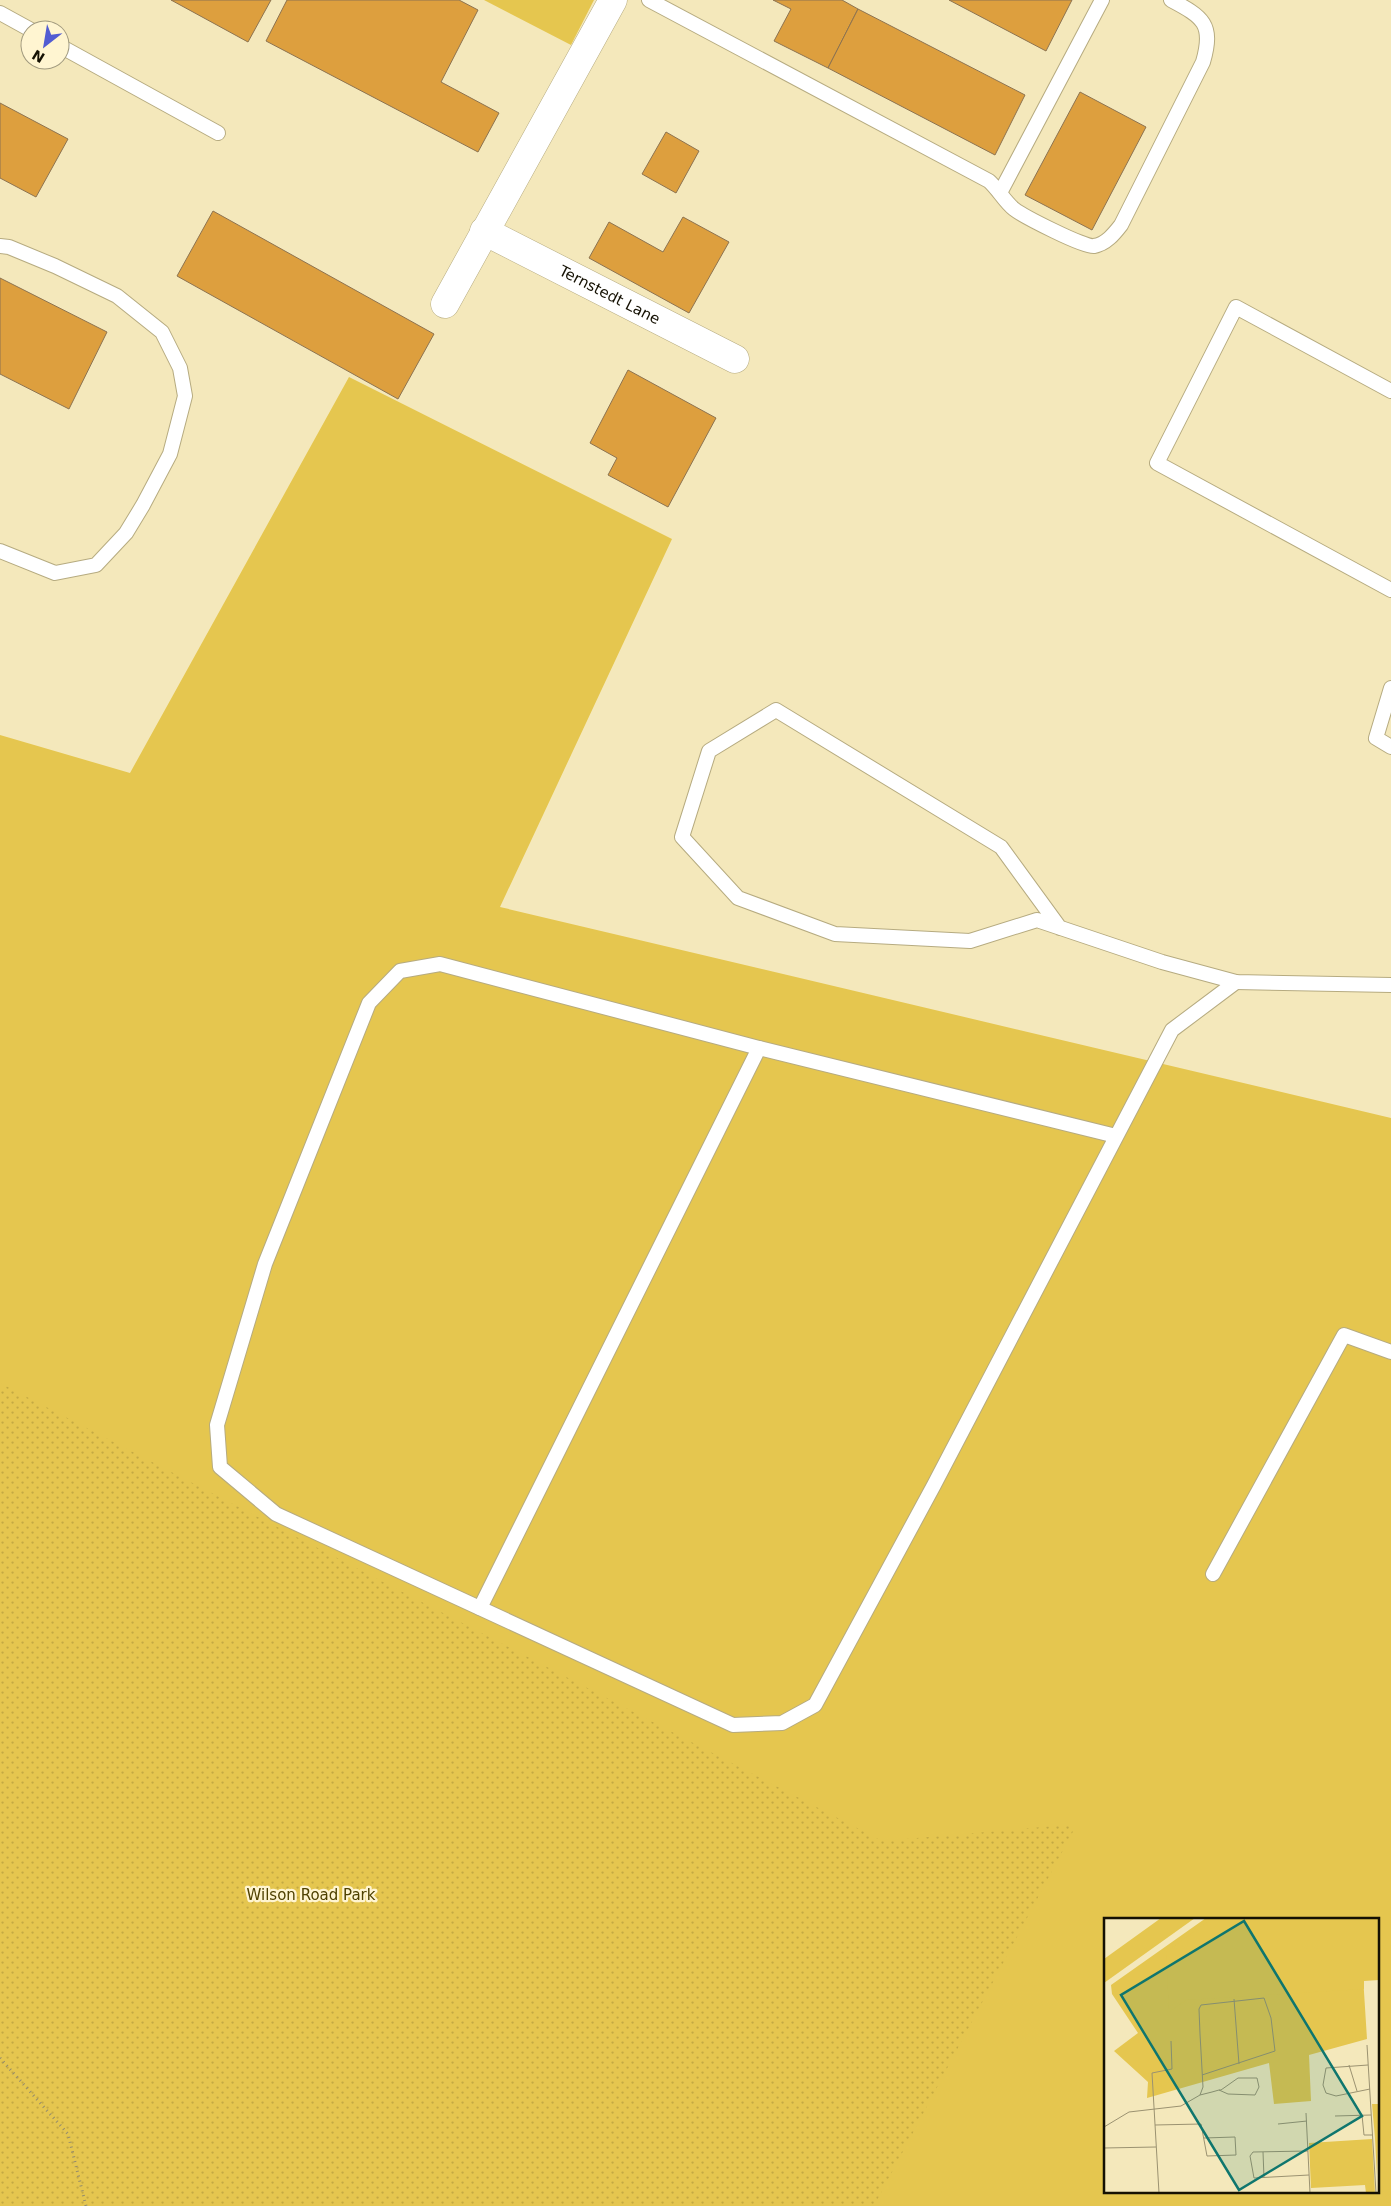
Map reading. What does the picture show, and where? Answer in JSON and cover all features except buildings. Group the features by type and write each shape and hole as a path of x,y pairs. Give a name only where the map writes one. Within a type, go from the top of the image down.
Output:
{"street":[{"path":"445,304 613,0"},
{"name":"Ternstedt Lane","path":"484,231 735,359"}],"lane":[{"path":"648,0 989,181 1001,192 1014,209 1079,243 1094,246 1108,240 1122,225 1204,62 1209,41 1205,24 1188,9 1171,0"},
{"path":"1001,192 1102,0"},
{"path":"0,13 20,24"},
{"path":"70,52 218,133"},
{"path":"0,246 9,247 56,266 117,296 162,332 180,368 185,396 170,454 126,533 96,565 55,573 0,551"},
{"path":"1391,391 1236,307 1156,463 1391,590"},
{"path":"1391,688 1376,738 1391,747"},
{"path":"1060,928 1001,848 776,710 709,751 682,837 738,898 835,934 970,941 1036,920 1060,928 1162,962 1236,982 1391,984"},
{"path":"1116,1136 759,1048 440,964 400,971 370,1003 265,1264 217,1425 220,1467 276,1514 733,1725 782,1723 815,1705 934,1485 1172,1030 1236,982"},
{"path":"480,1608 759,1048"},
{"path":"1213,1574 1344,1335 1391,1352"}],"path":[{"path":"0,2058 68,2134 86,2206"}],"green space":[{"path":"484,0 594,0 571,45"},
{"path":"349,377 672,539 500,907 1391,1118 1391,2206 0,2206 0,735 130,773"},
{"name":"Wilson Road Park","path":"0,1383 882,1841 1077,1824 874,2206 0,2206"}]}
